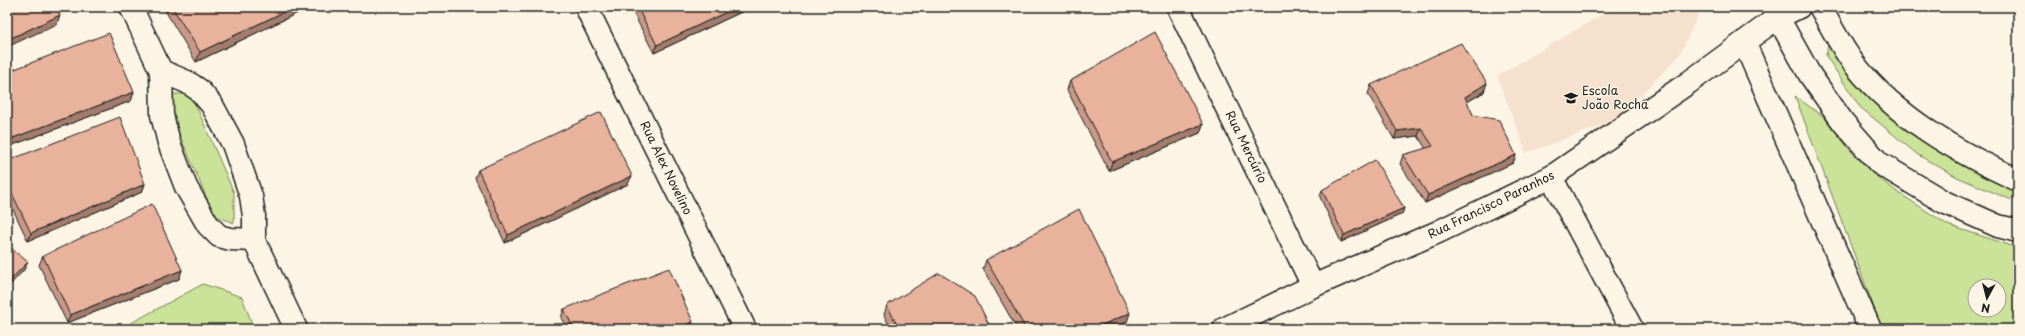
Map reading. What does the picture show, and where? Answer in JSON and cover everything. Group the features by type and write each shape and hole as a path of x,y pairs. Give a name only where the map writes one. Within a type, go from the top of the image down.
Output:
{"street":[{"path":"131,7 161,71 162,115 165,129 186,188 198,211 208,226 219,236 230,239 254,240"},
{"name":"Rua Alex Novelino","path":"586,7 745,329"},
{"name":"Rua Mercúrio","path":"1178,7 1313,286"},
{"name":"Rua Francisco Paranhos","path":"1224,329 1313,286 1438,232 1551,177 1744,42 1774,13 1799,7"},
{"path":"1820,7 1854,64 1899,112 1941,140 1985,165 2018,180"},
{"path":"1774,13 1810,75 1843,122 1879,163 1944,202 1998,226 2018,231"},
{"path":"1744,42 1870,329"},
{"path":"161,71 187,82 199,90 212,105 233,144 251,196 254,216 254,240 296,329"},
{"path":"1551,177 1632,329"}],"shaded area":[{"name":"Escola João Rocha","path":"1621,7 1702,7 1679,56 1615,121 1526,153 1497,76 1603,14"}],"green space":[{"path":"1829,38 1849,60 2018,185 2018,200 2009,199 1957,177 1918,155 1860,107 1826,56"},
{"path":"172,94 191,94 234,193 234,223 214,215 174,122"},
{"path":"1795,96 1824,117 1849,149 1872,173 1896,191 1948,225 2018,248 2018,329 1882,329"},
{"path":"203,284 242,297 254,329 120,329"}],"building":[{"path":"7,7 57,7 60,15 7,40"},
{"path":"172,7 294,7 200,52"},
{"path":"637,7 737,7 657,45"},
{"path":"1155,32 1203,124 1112,162 1070,81"},
{"path":"109,33 134,92 13,138 7,124 7,72"},
{"path":"1461,43 1487,83 1465,97 1473,115 1499,120 1516,155 1428,195 1403,155 1433,146 1421,128 1397,131 1371,85"},
{"path":"601,112 632,176 508,235 478,170"},
{"path":"120,117 145,184 31,233 7,183 7,161"},
{"path":"1375,160 1404,208 1344,235 1322,190"},
{"path":"152,204 182,270 70,315 43,256"},
{"path":"1079,209 1130,313 1092,329 1026,329 986,260"},
{"path":"7,245 28,262 7,283"},
{"path":"669,268 693,322 676,329 574,329 564,309"},
{"path":"939,273 975,296 991,329 899,329 887,305"}],"place":[{"name":"Escola João Rocha","path":"1571,98"}]}
